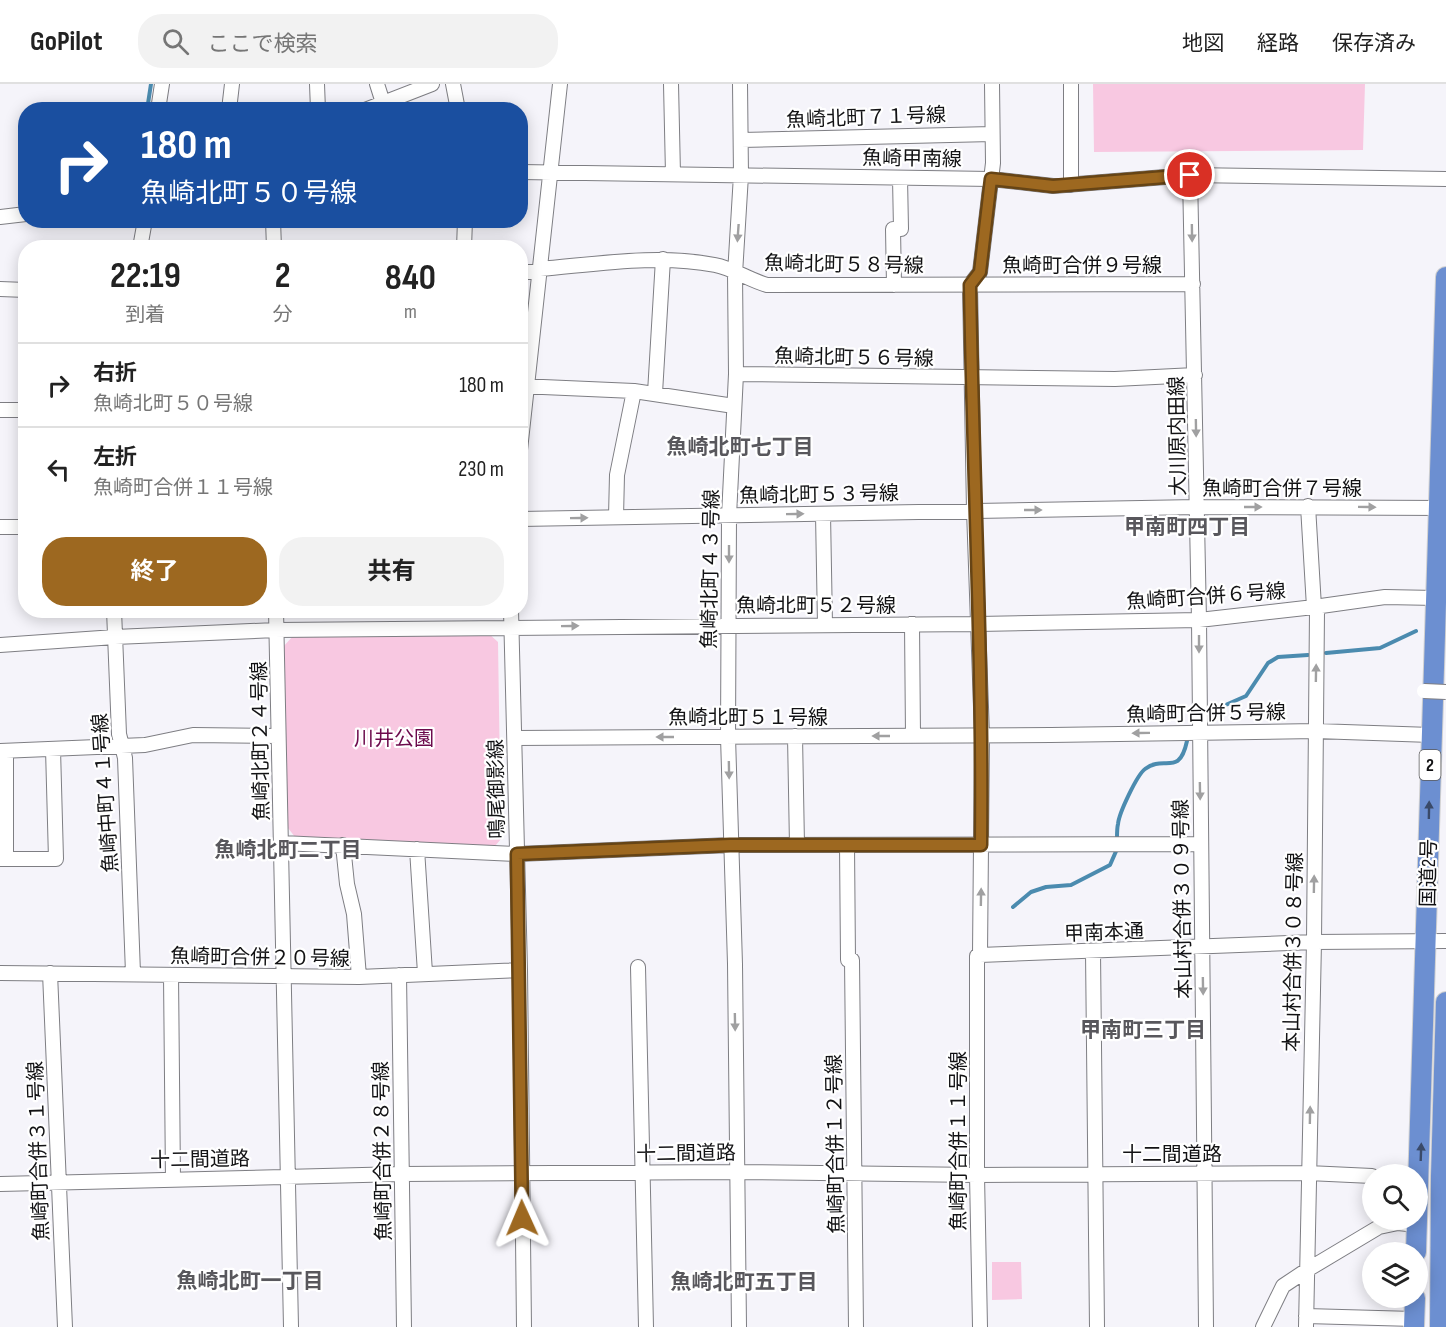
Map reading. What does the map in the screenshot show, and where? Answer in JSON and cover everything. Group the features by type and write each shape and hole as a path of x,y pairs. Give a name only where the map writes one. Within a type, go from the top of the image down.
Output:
{"highway":[{"name":"国道2号","path":"1419,1164 1431,735 1436,598 1443,508 1446,277"},
{"path":"1442,1320 1446,1002"},
{"path":"1414,1323 1415,1308"}],"street":[{"path":"159,102 162,84"},
{"path":"230,102 232,84"},
{"path":"317,84 318,102"},
{"path":"377,84 383,102"},
{"path":"386,102 432,84"},
{"path":"453,84 456,102"},
{"path":"528,357 560,84"},
{"path":"671,84 672,174"},
{"name":"魚崎北町４３号線","path":"739,1327 735,964 728,737 729,516 736,374 735,273 741,175 740,84"},
{"name":"魚崎町合併１１号線","path":"980,1327 977,1175 982,735 974,510 970,285 980,272 991,179 992,84"},
{"path":"1071,84 1071,185"},
{"name":"魚崎北町７１号線","path":"741,140 992,134"},
{"name":"魚崎甲南線","path":"528,172 991,179 1053,186 1190,175 1446,179"},
{"name":"大川原内田線","path":"1190,175 1199,620 1199,733"},
{"path":"894,285 893,229 901,229 900,178"},
{"path":"0,217 18,215"},
{"path":"655,393 663,259"},
{"name":"魚崎北町５８号線","path":"528,271 663,259 717,265 767,285 970,285"},
{"name":"魚崎町合併９号線","path":"970,285 1193,284"},
{"path":"0,290 18,290"},
{"name":"魚崎北町５６号線","path":"736,374 1116,379 1195,375"},
{"path":"528,386 655,393 734,406"},
{"path":"616,517 617,475 634,391"},
{"path":"0,410 18,410"},
{"name":"魚崎町合併７号線","path":"974,510 1308,506 1443,508"},
{"name":"本山村合併３０８号線","path":"1306,1321 1314,942 1317,611 1314,607 1308,506"},
{"name":"魚崎北町５３号線","path":"528,519 974,510"},
{"path":"823,514 825,625"},
{"path":"0,527 18,527"},
{"name":"魚崎町合併６号線","path":"978,624 1199,620 1385,597 1436,598"},
{"name":"魚崎中町４１号線","path":"114,618 119,734 126,770 133,973"},
{"name":"魚崎北町２４号線","path":"276,618 291,1327"},
{"name":"鳴尾御影線","path":"512,618 520,970 524,1327"},
{"path":"912,624 913,736"},
{"name":"魚崎北町５２号線","path":"0,645 276,630 978,624"},
{"path":"1424,691 1446,692"},
{"name":"魚崎町合併５号線","path":"982,735 1316,731 1431,735"},
{"name":"本山村合併３０９号線","path":"1199,733 1206,1327"},
{"path":"52,749 56,859 3,859 3,751 161,743 194,735 278,736"},
{"name":"魚崎北町５１号線","path":"515,738 982,735"},
{"path":"795,736 797,845"},
{"path":"282,843 517,854 730,845 1201,844"},
{"path":"343,845 354,914 359,977"},
{"name":"魚崎町合併１２号線","path":"847,845 856,1327"},
{"path":"417,849 425,973"},
{"name":"甲南本通","path":"978,956 1314,942 1446,941"},
{"path":"1093,952 1097,1327"},
{"path":"638,967 646,1327"},
{"name":"魚崎町合併２０号線","path":"0,973 133,973 282,978 520,970"},
{"name":"魚崎町合併３１号線","path":"50,973 65,1327"},
{"path":"171,975 173,1180"},
{"name":"魚崎町合併２８号線","path":"399,975 404,1327"},
{"name":"十二間道路","path":"0,1184 402,1174 737,1172 977,1175 1308,1173 1362,1176"},
{"path":"1428,1177 1443,1176"},
{"path":"1263,1327 1283,1287 1374,1230"},
{"path":"1306,1321 1414,1323"}],"green space":[{"path":"1093,84 1365,84 1363,150 1094,152"},
{"name":"川井公園","path":"488,633 498,642 501,839 495,846 295,837 288,828 283,647 293,636"},
{"path":"992,1262 1021,1262 1022,1299 992,1300"}],"waterway":[{"path":"148,102 151,84"},
{"path":"1326,653 1380,648 1416,631"},
{"path":"1205,714 1246,696 1268,663 1278,657 1308,655"},
{"path":"1117,838 1122,812 1133,786 1142,773 1152,765 1175,762 1180,759 1187,741"},
{"path":"1013,907 1031,892 1046,887 1071,885 1110,865 1117,849"}],"district":[{"name":"魚崎北町七丁目","path":"740,447"},
{"name":"甲南町四丁目","path":"1187,527"},
{"name":"魚崎北町二丁目","path":"288,850"},
{"name":"甲南町三丁目","path":"1143,1030"},
{"name":"魚崎北町一丁目","path":"250,1281"},
{"name":"魚崎北町五丁目","path":"744,1282"}],"route":[{"path":"522,1218 517,854 730,845 981,845 982,735 970,285 980,272 991,179 1053,186 1190,175"}]}
